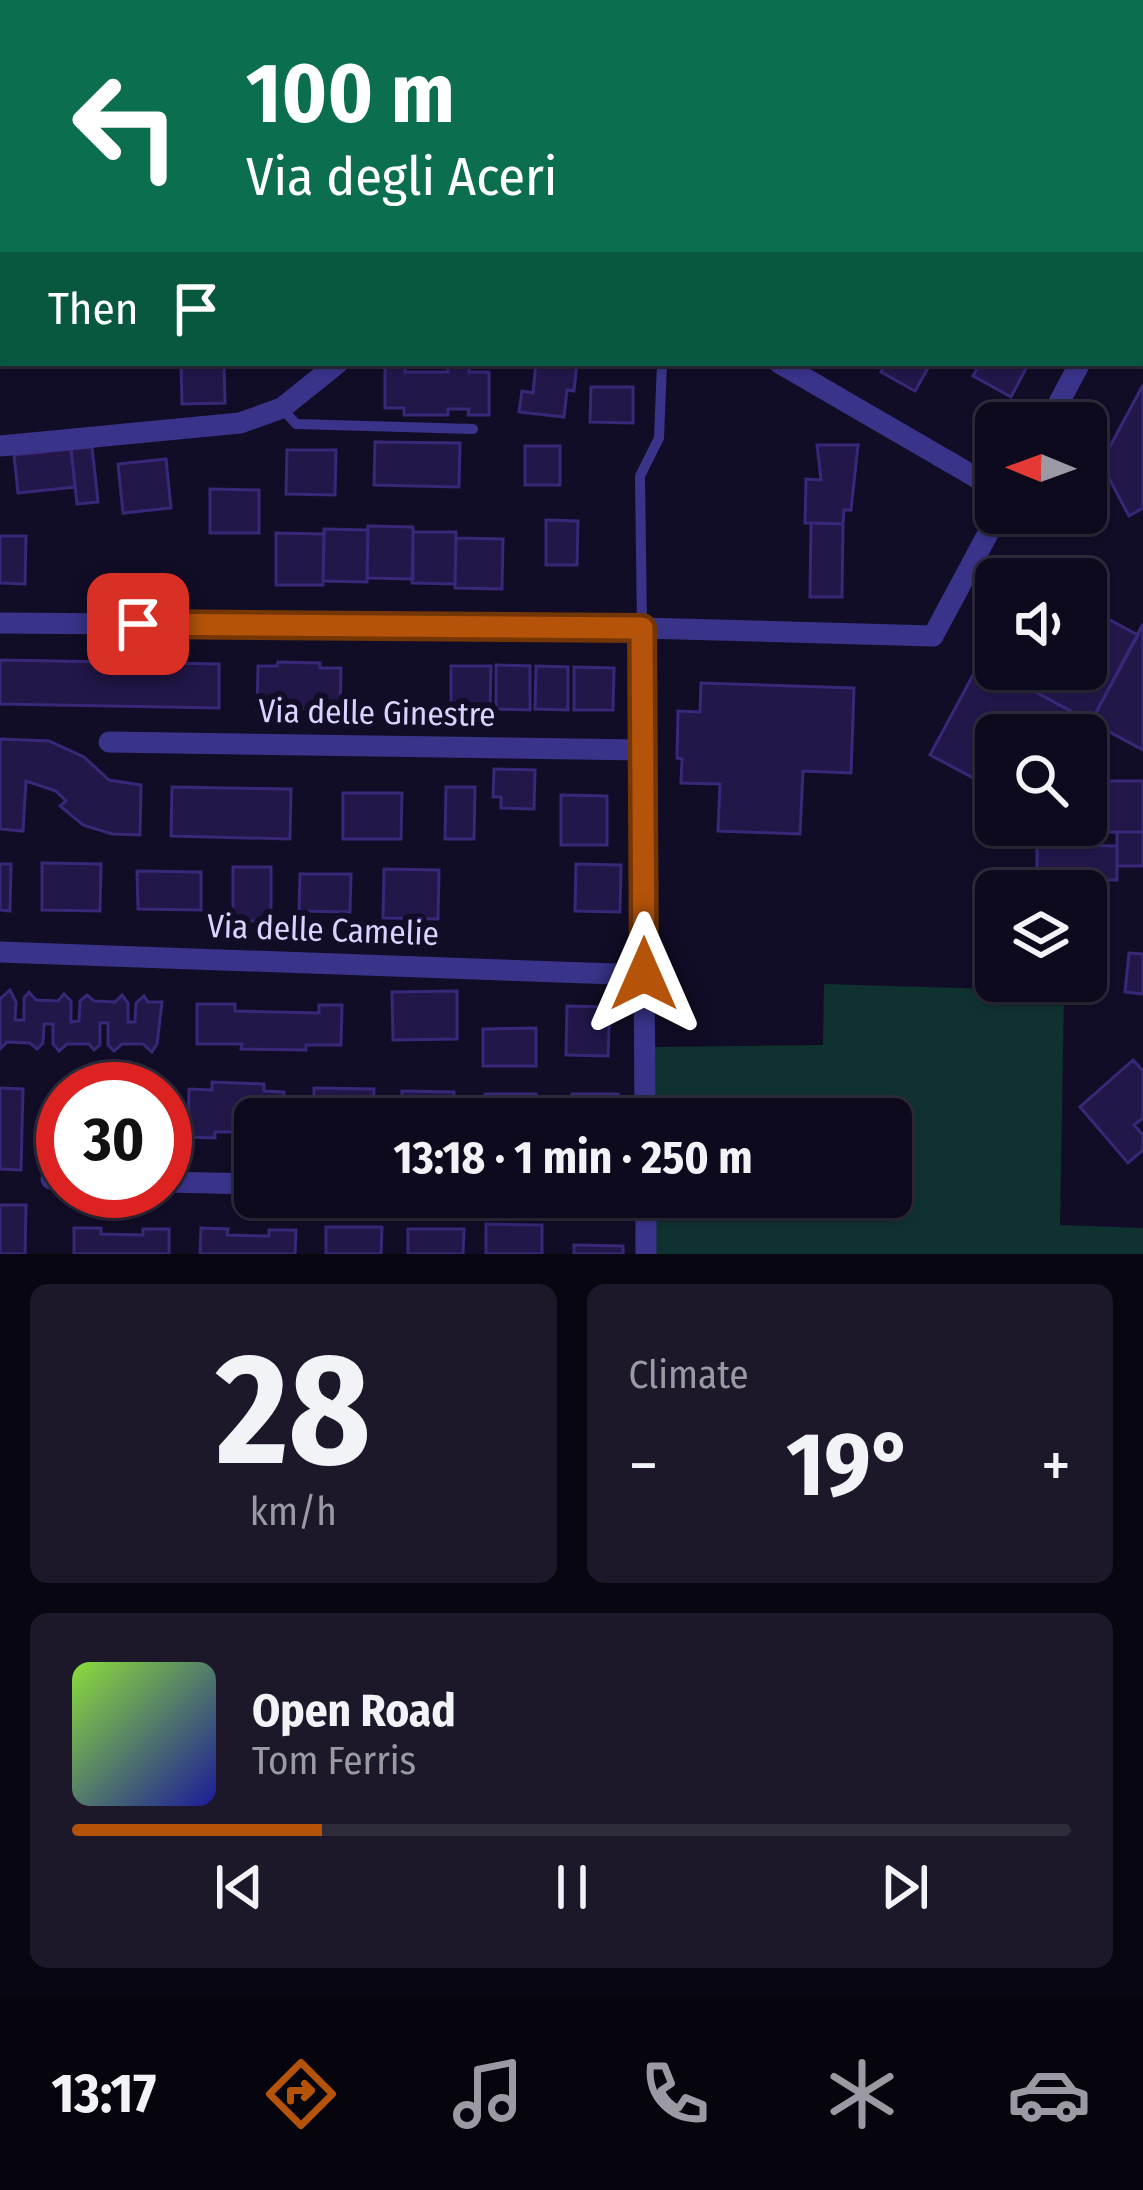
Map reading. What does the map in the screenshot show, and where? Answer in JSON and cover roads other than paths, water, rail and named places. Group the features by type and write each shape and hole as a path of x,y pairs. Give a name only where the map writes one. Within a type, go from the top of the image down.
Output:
{"street":[{"path":"0,446 240,423 282,407 334,366"},
{"path":"784,366 975,477"},
{"path":"1059,402 1078,366"},
{"path":"0,622 642,628 933,636 988,534"},
{"path":"642,628 645,1098"},
{"name":"Via delle Ginestre","path":"110,742 643,750"},
{"name":"Via delle Camelie","path":"0,952 644,974"},
{"path":"192,1183 234,1184"},
{"path":"646,1218 646,1254"}],"lane":[{"path":"642,628 640,476 658,438 662,366"},
{"path":"282,407 296,424 473,429"}]}
